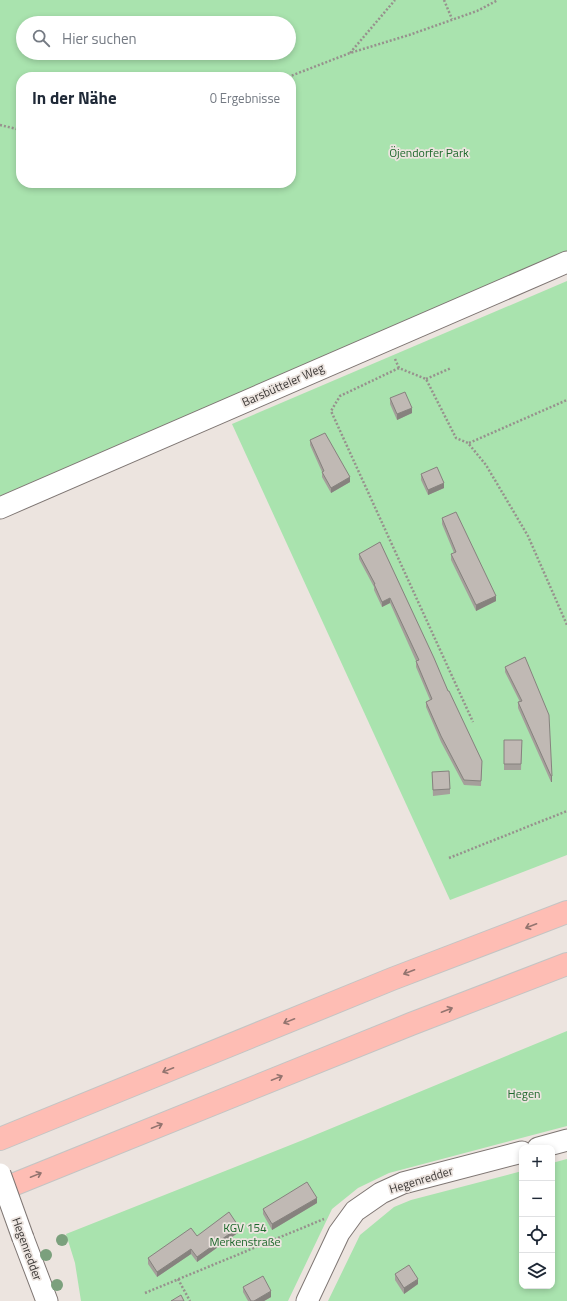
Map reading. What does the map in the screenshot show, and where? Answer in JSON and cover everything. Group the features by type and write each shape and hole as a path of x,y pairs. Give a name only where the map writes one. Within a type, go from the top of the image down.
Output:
{"highway":[{"path":"0,1139 392,978 567,912"},
{"path":"0,1190 411,1024 567,964"}],"street":[{"name":"Barsbütteler Weg","path":"0,508 567,262"},
{"path":"549,1145 567,1140"},
{"name":"Hegenredder","path":"307,1301 339,1233 355,1211 381,1193 403,1183 519,1153"},
{"name":"Hegenredder","path":"0,1174 47,1301"}],"path":[{"path":"350,53 396,0"},
{"path":"444,0 452,19"},
{"path":"296,74 350,53 477,11 498,0"},
{"path":"0,125 16,129"},
{"path":"387,340 399,368 426,379 456,438 468,443 486,465 528,536 567,625"},
{"path":"399,368 340,396 331,410 473,722"},
{"path":"426,379 451,368"},
{"path":"468,443 567,400"},
{"path":"448,858 567,811"},
{"path":"145,1293 326,1218 355,1211"},
{"path":"178,1279 190,1301"}],"green space":[{"name":"Öjendorfer Park","path":"0,0 567,0 567,252 0,496"},
{"path":"567,281 567,855 450,900 232,424"},
{"path":"567,1031 567,1126 389,1173 358,1188 332,1209 288,1301 81,1301 75,1263 66,1234 303,1140"},
{"path":"567,1159 567,1301 328,1301 360,1235 394,1207 411,1200 519,1172 519,1289 555,1289 555,1162"}],"building":[{"path":"405,392 412,408 397,414 390,398"},
{"path":"325,433 350,477 331,488 322,472 324,471 310,440"},
{"path":"437,467 444,483 428,490 421,474"},
{"path":"456,512 496,596 476,605 451,554 456,552 442,518"},
{"path":"380,542 448,691 482,761 481,781 464,780 441,736 426,702 432,699 416,661 419,660 390,598 382,602 375,584 359,554"},
{"path":"525,657 549,715 552,776 518,702 522,701 505,667"},
{"path":"504,740 522,740 521,764 504,764"},
{"path":"449,771 450,789 433,790 432,772"},
{"path":"307,1182 317,1198 272,1224 263,1209"},
{"path":"229,1212 239,1227 197,1257 191,1249 157,1272 148,1258 191,1228 197,1236"},
{"path":"409,1265 418,1279 404,1288 395,1274"},
{"path":"263,1276 271,1291 254,1301 251,1301 243,1287"},
{"path":"181,1295 184,1301 171,1301"}],"park label":[{"name":"Hegen","path":"524,1094"},
{"name":"KGV 154 Merkenstraße","path":"245,1235"}]}
